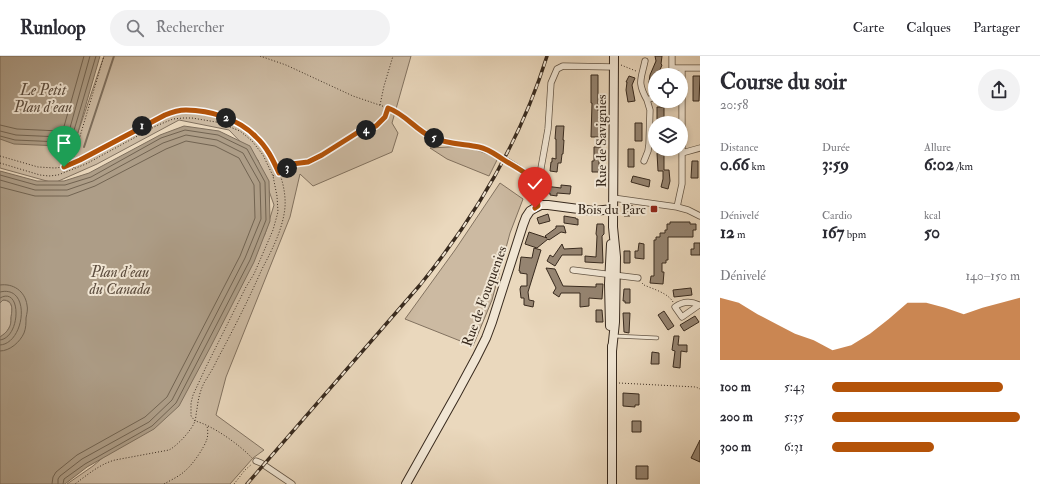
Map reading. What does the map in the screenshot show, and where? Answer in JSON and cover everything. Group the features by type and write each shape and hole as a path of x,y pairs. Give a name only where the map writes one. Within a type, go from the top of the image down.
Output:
{"street":[{"path":"672,56 672,68"},
{"path":"644,161 650,144 650,110 640,84 645,61"},
{"path":"613,209 594,211 548,205 538,206 537,199 548,129 551,83 557,69 563,66 614,62"},
{"name":"Rue de Savignies","path":"612,484 612,335 609,314 612,275 610,247 613,227 614,62"},
{"path":"688,68 700,68"},
{"path":"688,151 700,148"},
{"path":"677,207 681,188 682,156"},
{"path":"506,161 521,169 538,185"},
{"path":"613,198 677,207 688,210 700,216"},
{"name":"Rue de Fouquenies","path":"406,484 456,395 483,343 493,318 524,220 530,211 538,206"},
{"path":"573,270 638,278"},
{"path":"693,302 700,305 682,317 675,307 682,303 693,302"},
{"path":"256,461 292,484"}],"lane":[{"path":"612,335 657,338"}],"path":[{"path":"75,169 72,163 104,56"},
{"path":"260,56 286,65 353,96 399,113 422,132 432,137 447,142 482,148 506,161"},
{"path":"380,105 393,56"},
{"path":"614,62 642,73"},
{"path":"273,176 292,164 308,162 360,131 376,126 385,117 388,108"},
{"path":"0,156 42,168 60,168 165,115 187,110 214,114 245,127 258,138 272,157 283,186 285,206 282,222 274,245 216,364 203,386 198,401 195,421 188,432 171,449 160,453 111,461 96,469 75,484"},
{"path":"0,163 40,175 58,175 86,164 164,122 187,117 225,125 240,131 249,137 256,145 263,155 273,176 278,201 277,217 254,274 216,347 193,395 191,403 191,412 195,421 207,425 217,431 248,453 256,461 245,470 234,484"},
{"path":"638,278 644,285 672,299 675,307"},
{"path":"612,383 696,387 700,389"},
{"path":"164,484 182,473 199,454 208,433 207,425"}],"shaded area":[{"path":"104,56 411,56 392,123 398,133 392,152 313,186 300,174 290,217 226,377 216,415 264,450 253,458 230,484 67,484 93,466 172,398 186,379 265,234 274,205 258,160 229,130 179,120 97,164 54,183 0,168 0,139 53,143 73,147"},
{"path":"466,146 498,158 489,176 447,159 430,148"},
{"path":"500,183 523,199 510,233 492,300 473,346 405,319 455,250"},
{"path":"3,300 11,304 12,312 10,327 0,337 0,303"}],"water":[{"name":"Le Petit Plan d'eau","path":"0,56 100,56 76,139 70,145 14,144 0,139"},
{"name":"Plan d'eau du Canada","path":"184,126 219,131 250,146 269,181 270,221 254,262 211,346 179,406 154,429 87,467 65,484 0,484 0,337 10,327 12,306 7,300 3,300 0,303 0,171 37,181 64,181 89,173 160,135"}],"building":[{"path":"655,56 662,56 661,68 653,68 656,61"},
{"path":"591,75 598,75 598,111 600,111 599,137 591,137"},
{"path":"629,76 635,78 632,85 635,101 628,102 626,82"},
{"path":"693,76 700,76 699,101 693,101"},
{"path":"657,108 664,108 664,116 657,116"},
{"path":"635,123 642,123 642,141 635,141"},
{"path":"556,126 564,126 563,154 561,163 558,163 557,172 550,171 552,158 556,159"},
{"path":"594,147 601,147 601,155 599,155 599,172 592,172"},
{"path":"628,149 634,149 634,167 628,167"},
{"path":"657,156 664,156 664,170 669,170 670,181 668,189 661,187 663,171 658,171"},
{"path":"692,161 698,161 698,178 691,178"},
{"path":"633,176 650,180 649,187 631,182"},
{"path":"561,185 571,186 570,194 557,193 557,196 550,195 550,193 545,193 545,186 561,188"},
{"path":"624,205 633,206 633,209 643,209 643,214 630,214 630,216 624,216"},
{"path":"548,214 550,221 539,224 537,218"},
{"path":"564,216 578,219 578,225 564,223"},
{"path":"670,222 690,222 690,224 696,224 696,230 693,230 693,237 668,237 668,260 666,260 666,263 662,263 662,272 664,272 663,284 650,283 651,276 654,276 654,240 656,240 656,237 660,237 660,233 665,233 665,230 667,230 667,224 670,224"},
{"path":"597,224 603,224 604,226 604,234 602,236 603,263 585,262 585,256 596,257"},
{"path":"556,226 564,226 566,233 561,232 549,240 548,239 537,248 525,244 529,232 547,238 545,236 556,228"},
{"path":"639,243 644,244 644,259 635,258 635,251 638,251"},
{"path":"694,243 700,243 700,255 691,255 691,249 694,249"},
{"path":"562,244 564,249 582,248 582,255 562,255 555,266 547,261 550,255 553,257"},
{"path":"534,248 541,250 528,292 529,300 534,301 533,307 524,305 524,298 521,298 520,289 521,286 527,286 527,274 520,273 519,271 521,257 532,258"},
{"path":"624,251 630,251 630,263 624,263"},
{"path":"546,268 555,269 563,286 596,287 596,284 603,284 602,299 589,298 589,306 580,307 580,293 561,293 559,297 553,293 556,288"},
{"path":"691,288 692,295 674,297 673,290"},
{"path":"624,289 630,289 630,303 625,303 625,301 623,301"},
{"path":"596,310 602,310 603,322 596,322"},
{"path":"664,311 674,326 668,330 658,315"},
{"path":"623,313 630,313 629,333 624,332"},
{"path":"695,316 699,322 684,331 680,325"},
{"path":"674,336 679,336 678,345 687,345 687,352 681,351 680,368 673,367 675,351 672,350"},
{"path":"652,352 659,353 659,364 651,364"},
{"path":"623,393 639,394 639,405 635,405 635,407 623,406"},
{"path":"632,421 641,421 641,432 632,432"},
{"path":"700,440 700,462 691,458"},
{"path":"636,466 648,466 648,479 636,479"}],"waterway":[{"path":"84,147 114,56"}],"railway":[{"path":"247,484 420,285 459,232 477,205 510,147 524,118 547,56"}],"place":[{"name":"Bois du Parc","path":"654,209"}],"route":[{"path":"64,167 80,160 145,124 165,115 187,110 214,114 245,127 252,132 266,148 279,173 292,164 308,162 360,131 376,126 385,117 388,108 399,113 422,132 436,139 482,148 521,169 538,185 538,206 535,208"}]}
